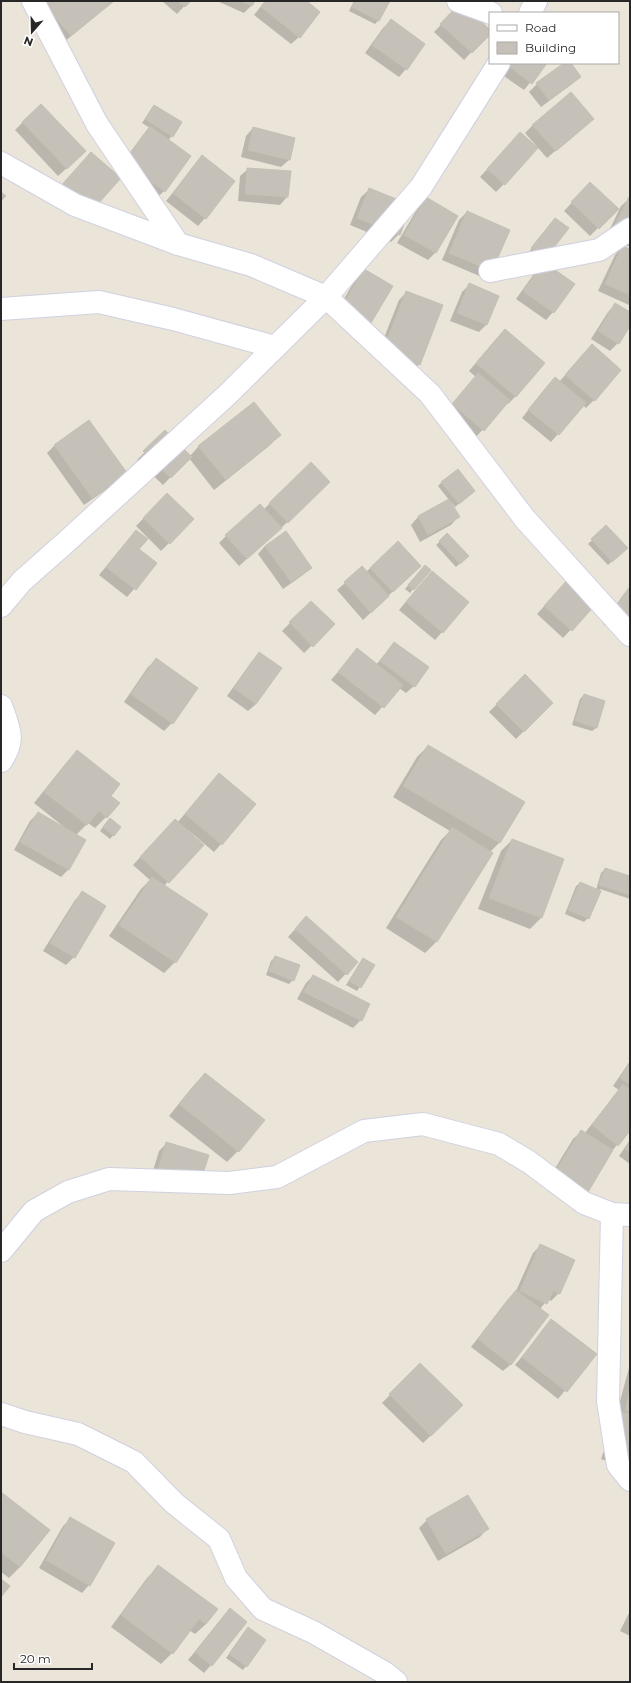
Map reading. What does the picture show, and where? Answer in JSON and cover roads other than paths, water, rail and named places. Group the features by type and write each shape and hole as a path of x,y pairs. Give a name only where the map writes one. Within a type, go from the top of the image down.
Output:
{"street":[{"path":"33,1 97,124 178,244"},
{"path":"458,1 489,12"},
{"path":"530,12 536,1"},
{"path":"1,606 22,581 227,395 326,296 421,187 498,64"},
{"path":"1,163 75,206 178,244 251,265 326,296 430,394 525,519 630,635"},
{"path":"490,271 600,250 630,229"},
{"path":"1,309 99,302 173,319 275,347"},
{"path":"1,706 8,726 11,743 1,761"},
{"path":"1,1251 34,1212 68,1192 109,1179 229,1183 277,1177 364,1131 424,1124 499,1144 530,1162 584,1203 621,1214 608,1401 618,1464 630,1480"},
{"path":"1,1414 26,1422 78,1434 134,1462 174,1503 219,1539 236,1578 264,1609 313,1632 385,1673 396,1682"}]}
